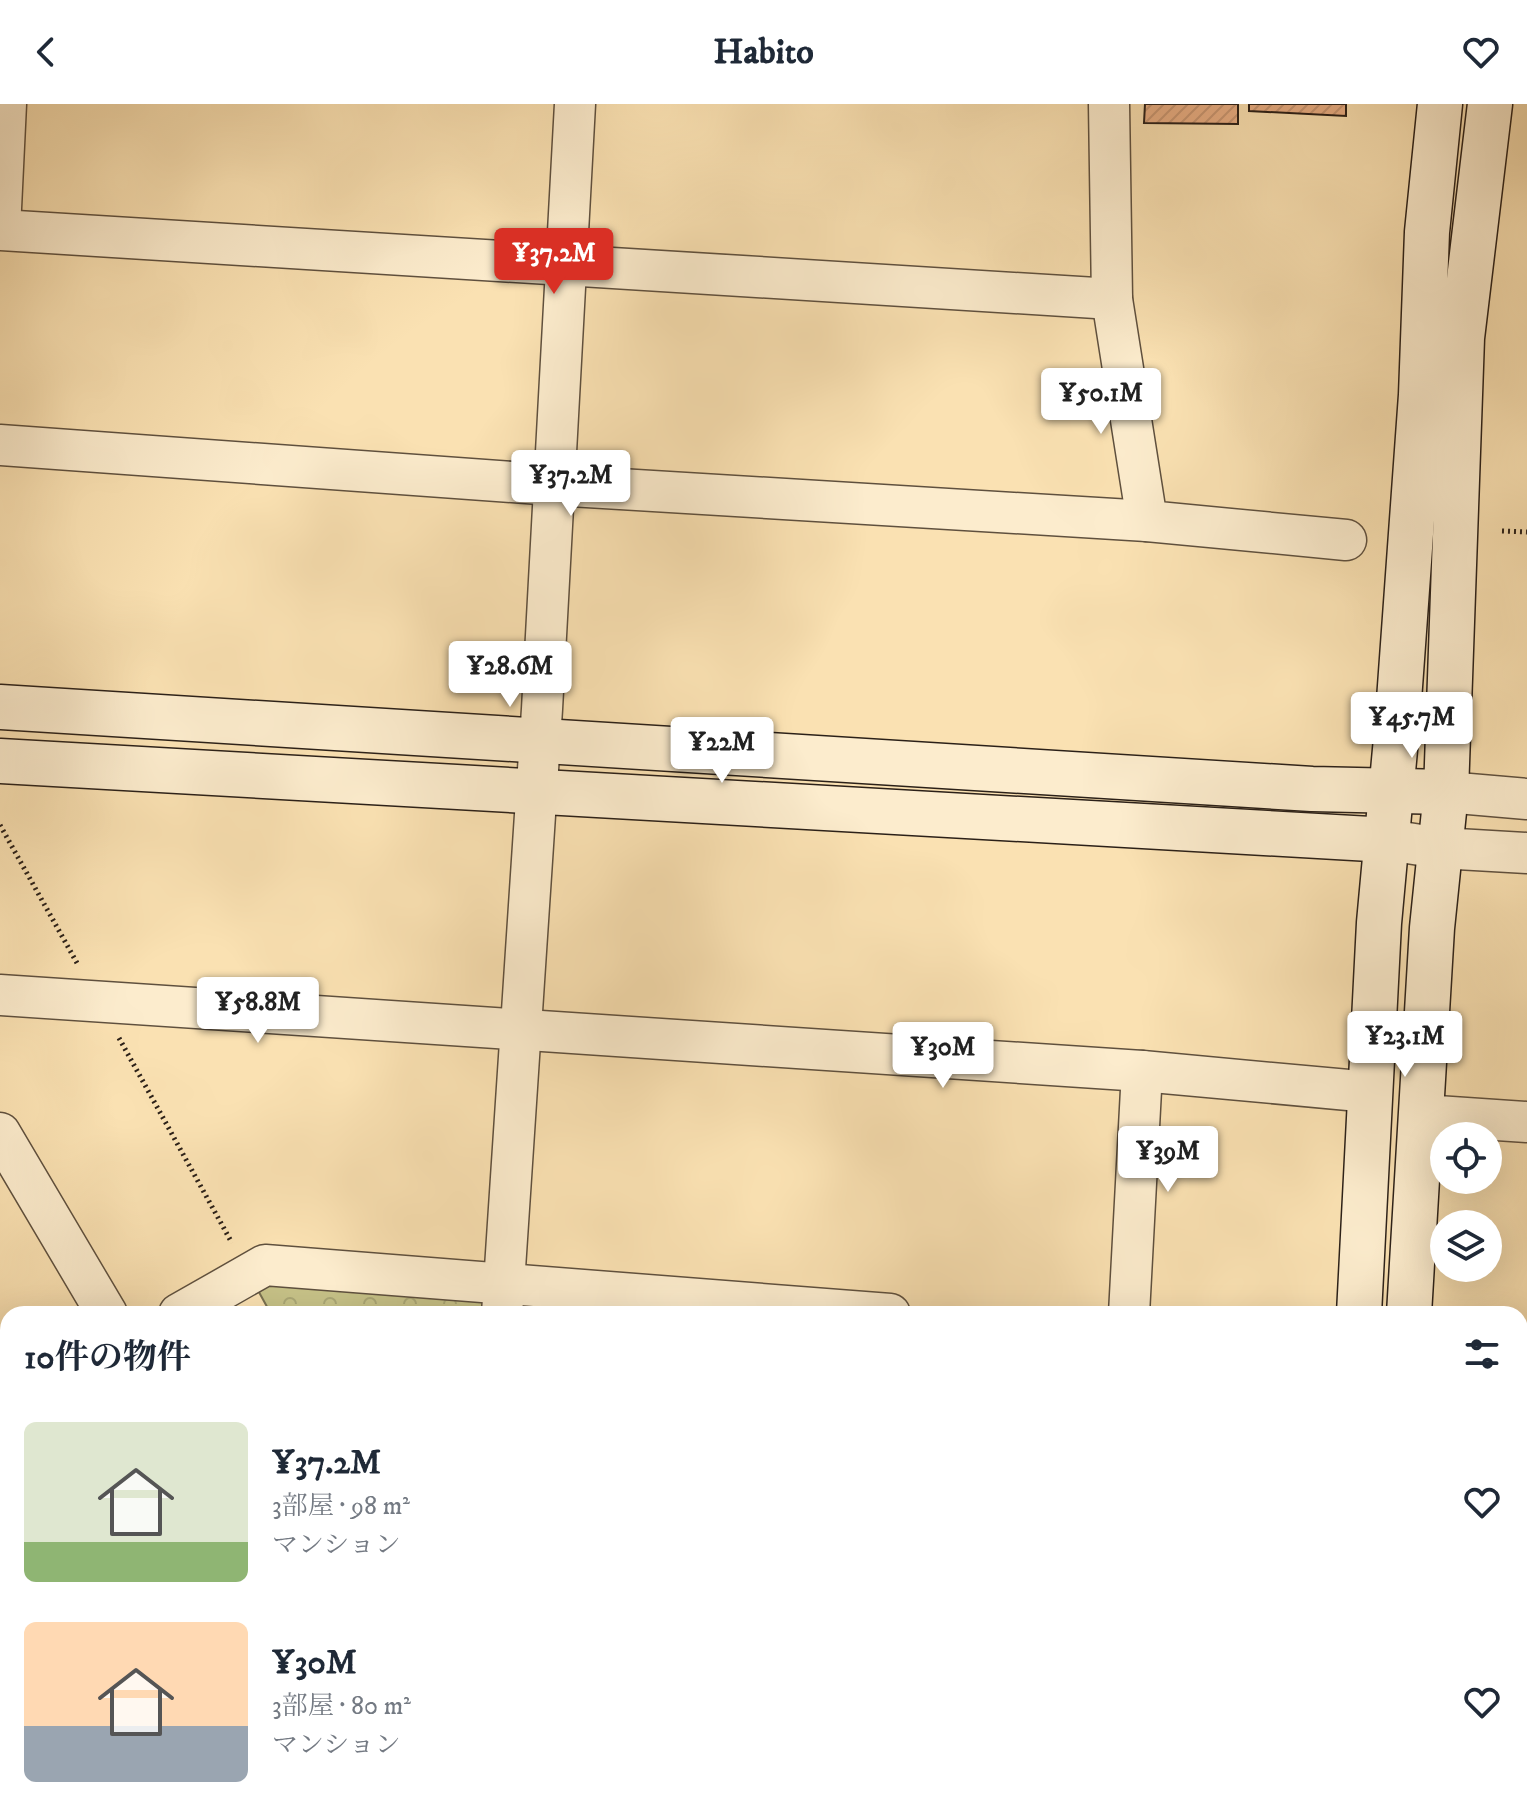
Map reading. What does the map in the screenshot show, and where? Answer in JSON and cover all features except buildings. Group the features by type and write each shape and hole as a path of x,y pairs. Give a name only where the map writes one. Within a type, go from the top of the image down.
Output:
{"street":[{"path":"6,104 0,229 1112,299"},
{"path":"503,1298 575,104"},
{"path":"1109,104 1112,299 1147,521"},
{"path":"1359,1306 1379,923 1397,728 1421,395 1427,232 1440,104"},
{"path":"1410,1306 1432,928 1446,792 1462,338 1490,104"},
{"path":"0,445 554,485 1147,521 1346,540"},
{"path":"0,707 1312,789 1446,792 1527,799"},
{"path":"0,761 1388,840 1440,848 1527,853"},
{"path":"0,995 1142,1071 1370,1092"},
{"path":"1129,1306 1142,1071"},
{"path":"1422,1115 1527,1122"},
{"path":"0,1133 102,1306"},
{"path":"193,1306 265,1265 503,1298 696,1306"}],"path":[{"path":"1502,531 1527,532"},
{"path":"0,825 249,1274"}],"green space":[{"path":"249,1274 504,1283 503,1306 267,1306"}]}
